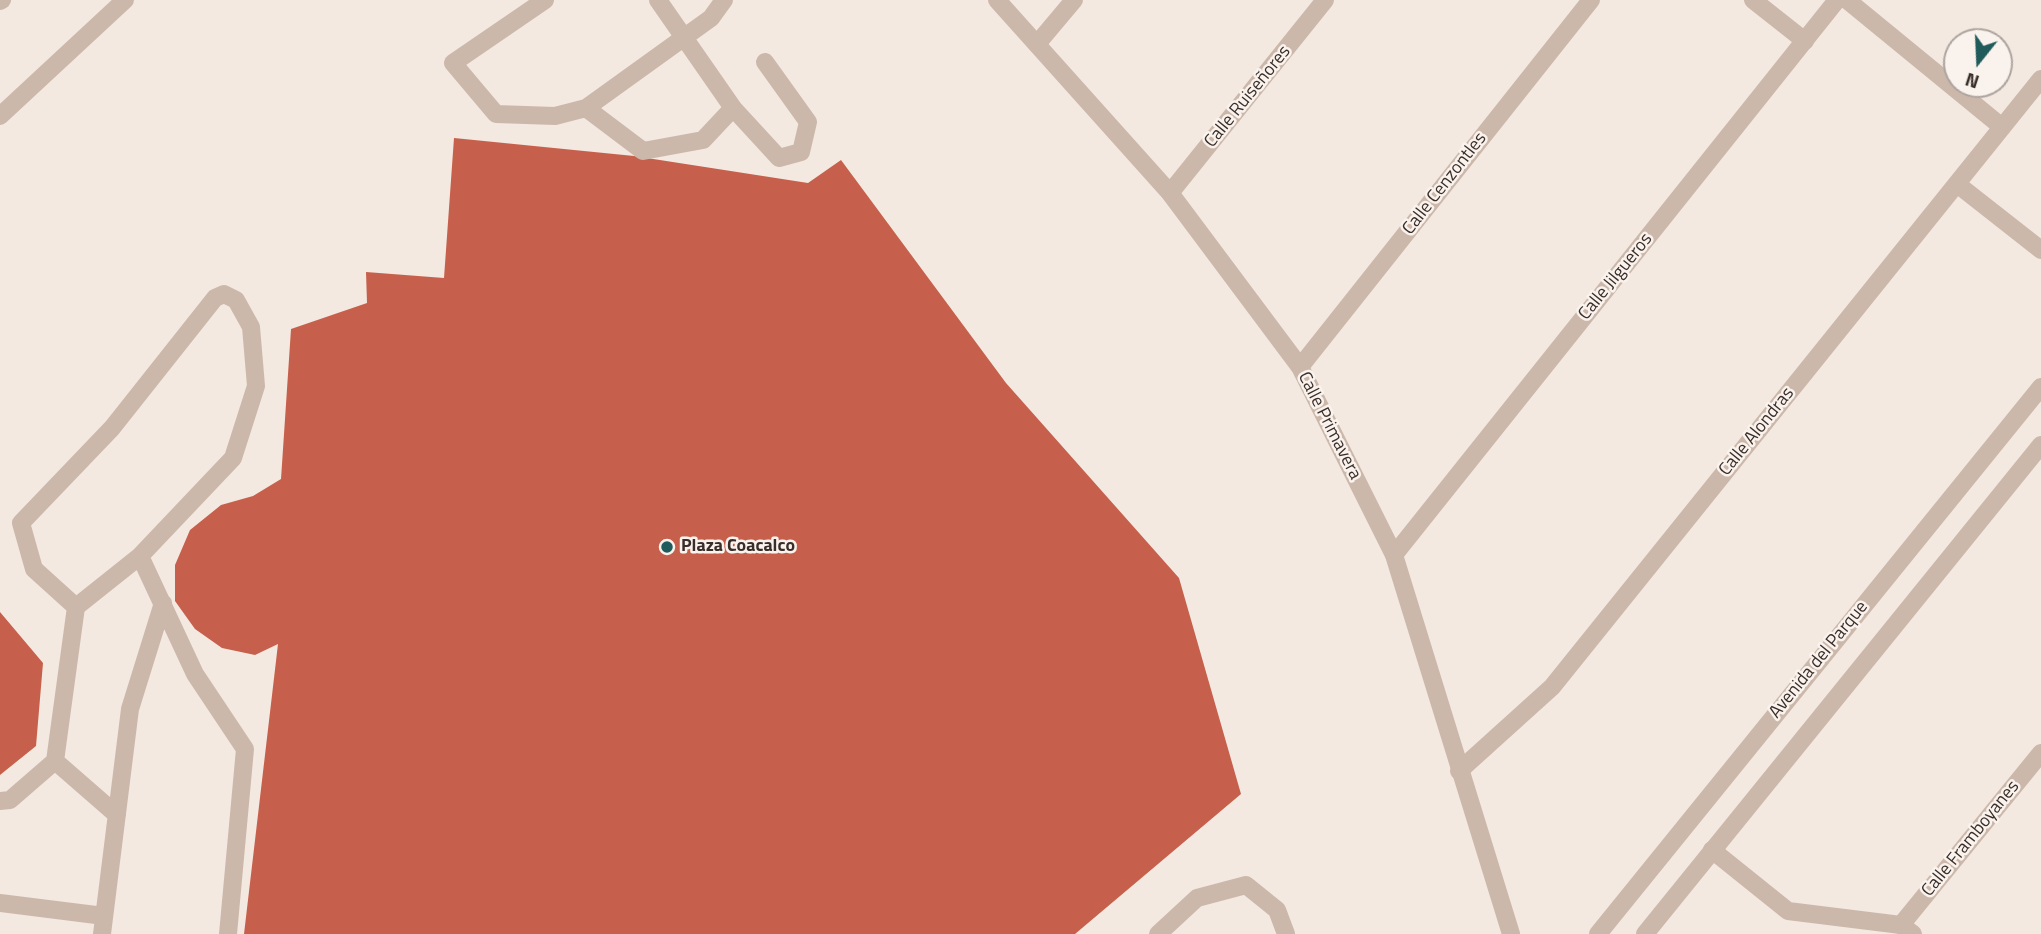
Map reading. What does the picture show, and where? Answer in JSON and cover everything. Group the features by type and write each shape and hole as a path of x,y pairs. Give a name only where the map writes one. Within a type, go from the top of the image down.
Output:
{"street":[{"path":"0,116 125,0"},
{"path":"545,0 453,63 496,114 555,116 586,108 711,18 724,0"},
{"name":"Calle Primavera","path":"997,0 1170,193 1300,367 1394,555 1511,934"},
{"path":"1037,44 1074,0"},
{"name":"Calle Ruiseñores","path":"1170,193 1325,0"},
{"name":"Calle Cenzontles","path":"1300,367 1591,0"},
{"path":"1753,0 1805,41"},
{"name":"Calle Jilgueros","path":"1394,555 1837,0"},
{"path":"1847,0 2002,127"},
{"path":"665,4 684,38 733,108 779,158 800,152 808,122 765,62"},
{"name":"Calle Alondras","path":"1459,771 1552,687 2041,79"},
{"path":"586,108 643,151 704,140 733,108"},
{"path":"1957,184 2041,250"},
{"path":"0,801 10,800 55,761 76,607 141,556 233,458 256,386 251,327 236,300 224,294 215,298 112,428 21,523 34,569 76,607"},
{"name":"Avenida del Parque","path":"1598,934 2041,387"},
{"name":"Avenida del Parque","path":"1645,934 2041,445"},
{"path":"141,556 195,674 245,749 228,934"},
{"path":"0,903 103,925 130,709 163,603"},
{"name":"Calle Framboyanes","path":"1907,929 2041,753"},
{"path":"55,761 117,815"},
{"path":"1712,850 1788,911 1907,929"},
{"path":"1158,934 1197,898 1246,885 1277,910 1286,934"}],"building":[{"name":"Plaza Coacalco","path":"454,138 634,156 808,183 841,160 1006,383 1179,578 1241,794 1075,934 244,934 278,644 255,655 222,648 195,629 175,601 175,565 190,530 221,505 253,496 281,479 291,329 367,303 366,272 444,278"},
{"path":"0,612 43,663 36,746 0,775"}],"place":[{"name":"Plaza Coacalco","path":"667,547"}]}
